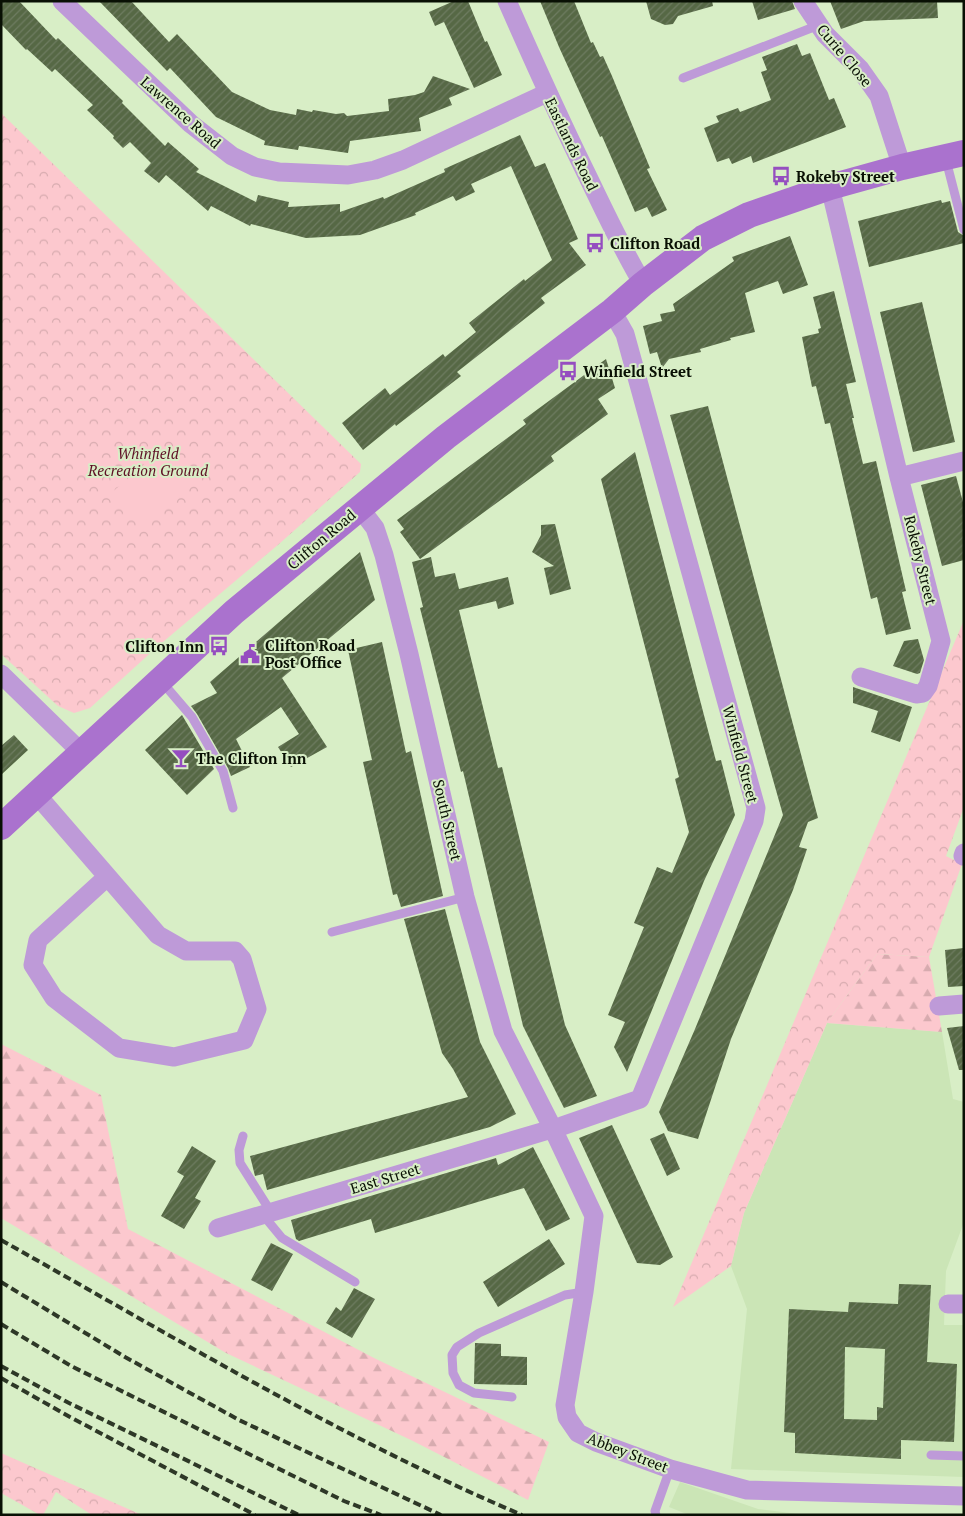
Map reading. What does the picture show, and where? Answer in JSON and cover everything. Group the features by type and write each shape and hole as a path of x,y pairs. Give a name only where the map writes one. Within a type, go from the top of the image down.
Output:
{"street":[{"name":"Lawrence Road","path":"62,1 191,124 232,156 255,167 279,172 348,175 375,170 404,160 547,92"},
{"name":"Eastlands Road","path":"507,1 547,92 626,257 643,284"},
{"name":"Curie Close","path":"803,1 825,34 860,69 879,96 902,166"},
{"name":"Clifton Road","path":"1,827 234,612 359,507 703,238 749,215 830,187 902,166 955,155"},
{"name":"Rokeby Street","path":"830,187 899,477 941,641 928,686 923,693 916,694 861,677"},
{"name":"Winfield Street","path":"553,1129 640,1099 754,822 756,808 625,334 612,311"},
{"path":"899,477 964,461"},
{"name":"South Street","path":"359,507 375,528 384,555 409,654 465,897 503,1031 553,1129"},
{"path":"1,674 81,752"},
{"path":"37,795 158,934 186,952 235,951 242,959 257,1009 244,1040 174,1057 119,1048 54,998 33,965 38,940 108,877"},
{"path":"939,1006 964,1004"},
{"name":"East Street","path":"218,1228 553,1129"},
{"name":"Abbey Street","path":"553,1129 594,1216 584,1292 565,1404 567,1418 578,1433 596,1442 670,1469 747,1490 964,1496"}],"lane":[{"path":"683,78 819,25"},
{"path":"955,155 964,230"},
{"path":"160,680 192,717 219,763 233,808"},
{"path":"332,932 465,897"},
{"path":"243,1136 239,1150 240,1163 282,1238 355,1282"},
{"path":"512,1397 474,1394 459,1384 453,1373 452,1355 457,1346 479,1332 565,1295 584,1292"},
{"path":"931,1455 964,1456"},
{"path":"656,1515 655,1511 670,1469"}],"shaded area":[{"path":"827,1023 942,1032 953,1099 964,1102 964,1222 946,1271 944,1325 964,1325 964,1477 731,1469 747,1309 731,1266 744,1213"},
{"path":"680,1482 758,1509 807,1515 689,1515 669,1507"}],"green space":[{"name":"Whinfield Recreation Ground","path":"1,113 361,464 360,472 279,544 157,647 90,708 74,713 58,706 1,654"},
{"path":"164,447 192,480 139,526 110,494"},
{"path":"964,620 964,807 946,856 962,864 929,957 877,954 827,1023 744,1213 731,1266 673,1307"},
{"path":"877,954 929,957 942,1032 827,1023"},
{"path":"1,1044 101,1095 128,1229 374,1358 549,1442 528,1500 413,1441 226,1353 1,1218"},
{"path":"1,1453 142,1515 92,1515 56,1492 43,1515 40,1515 1,1493"}],"building":[{"path":"1,1 19,1 56,40 58,38 123,101 122,103 165,146 168,142 199,169 196,172 256,202 258,195 289,202 288,207 340,204 340,212 383,197 384,199 445,172 444,169 520,135 535,167 545,163 578,239 569,243 586,265 541,298 545,303 457,372 461,376 363,450 342,423 385,388 390,395 443,354 445,357 476,332 469,323 524,279 525,281 552,260 511,166 471,184 475,192 456,201 453,196 415,213 416,215 360,235 306,238 251,224 250,226 211,206 208,211 166,175 159,183 144,171 151,163 130,142 123,148 113,138 114,136 87,110 93,105 55,69 52,72 26,50 1,24"},
{"path":"99,1 131,1 169,42 177,34 232,92 270,110 296,115 297,109 312,112 313,110 336,114 344,113 347,116 389,111 388,99 424,92 433,76 470,89 449,98 452,105 419,118 421,131 350,141 348,153 299,146 298,150 264,145 265,141 216,117 170,68 167,71"},
{"path":"454,1 468,1 485,42 487,41 502,75 474,88 444,22 435,26 429,12"},
{"path":"540,1 574,1 591,43 593,42 600,57 603,56 612,76 650,168 647,169 667,210 652,217 647,207 635,212 602,136 600,137 559,47"},
{"path":"646,1 712,1 713,6 678,16 673,24 665,25 651,19"},
{"path":"752,1 792,1 795,9 758,20"},
{"path":"830,1 937,1 938,18 864,21 841,29"},
{"path":"797,44 802,56 810,53 829,100 834,98 846,127 753,163 751,156 732,164 729,158 717,162 704,128 719,122 716,116 738,108 740,112 771,100 761,72 767,70 762,57"},
{"path":"941,200 942,203 950,201 958,232 964,236 964,243 869,267 858,221"},
{"path":"790,236 808,285 783,294 778,281 745,293 755,332 730,338 731,340 700,349 701,352 669,359 662,368 657,352 650,354 643,326 662,321 660,314 675,311 673,304 734,261 732,257"},
{"path":"834,291 856,382 846,384 863,464 876,461 906,591 902,592 911,629 886,635 877,597 871,599 830,423 825,424 816,386 812,387 802,337 819,333 818,329 821,328 813,297"},
{"path":"922,302 955,442 913,452 880,312"},
{"path":"606,359 615,388 598,399 608,414 551,456 554,461 420,559 400,532 404,529 397,520 526,424 523,420"},
{"path":"708,406 818,818 808,822 799,847 807,849 793,890 731,1039 698,1139 668,1131 659,1112 783,815 670,415"},
{"path":"635,452 716,761 721,760 735,815 704,881 627,1072 614,1047 625,1022 608,1015 644,927 634,923 657,867 672,873 689,832 675,779 679,777 601,479"},
{"path":"956,476 964,506 964,560 942,566 921,485"},
{"path":"555,524 571,589 550,595 544,568 554,566 532,552 541,535 541,525"},
{"path":"360,552 375,600 282,678 327,747 291,767 278,747 299,734 281,707 236,739 250,767 231,776 191,706 217,693 210,682"},
{"path":"431,557 435,577 455,573 459,589 508,577 514,604 498,609 496,601 459,610 498,768 502,767 565,1025 597,1096 564,1108 523,1026 463,771 461,772 420,608 423,607 412,562"},
{"path":"918,639 924,660 920,673 917,674 893,666 904,641"},
{"path":"382,642 406,753 411,751 443,896 401,907 397,894 393,895 363,762 372,760 348,650"},
{"path":"853,687 912,707 900,742 871,732 878,711 853,703"},
{"name":"The Clifton Inn","path":"182,715 214,769 187,795 145,750"},
{"path":"14,735 28,750 1,775 1,746"},
{"path":"445,909 480,1042 516,1114 490,1127 267,1190 263,1174 255,1176 250,1156 468,1097 442,1053 404,919"},
{"path":"964,948 964,986 948,987 945,950"},
{"path":"964,1026 964,1070 959,1070 947,1028"},
{"path":"612,1125 673,1257 660,1265 637,1263 579,1138"},
{"path":"664,1133 680,1169 667,1176 650,1139"},
{"path":"192,1146 216,1161 195,1198 201,1201 184,1229 161,1216 184,1176 177,1172"},
{"path":"533,1147 570,1219 546,1231 524,1188 375,1233 371,1219 299,1241 296,1239 291,1220 496,1158 498,1165"},
{"path":"549,1239 565,1264 498,1307 483,1282"},
{"path":"271,1243 293,1254 272,1291 251,1280"},
{"path":"899,1284 931,1285 927,1362 957,1364 954,1442 901,1440 901,1459 795,1453 795,1433 784,1432 789,1309 848,1312 849,1302 898,1304","holes":["845,1347 885,1349 883,1408 877,1407 877,1420 844,1419"]},
{"path":"354,1288 375,1299 352,1338 326,1323 336,1307 341,1311"},
{"path":"475,1343 501,1344 501,1356 527,1357 527,1385 474,1384"}],"railway":[{"path":"1,1240 258,1385 388,1453 522,1515"},
{"path":"1,1282 125,1357 239,1420 441,1515"},
{"path":"1,1324 71,1366 344,1501 381,1515"},
{"path":"1,1366 69,1403 299,1515"},
{"path":"1,1378 70,1417 255,1515"}],"place":[{"name":"Rokeby Street","path":"781,176"},
{"name":"Clifton Road","path":"595,243"},
{"name":"Winfield Street","path":"568,371"},
{"name":"Clifton Inn","path":"219,646"},
{"name":"Clifton Road Post Office","path":"250,654"},
{"name":"The Clifton Inn","path":"181,758"}]}
